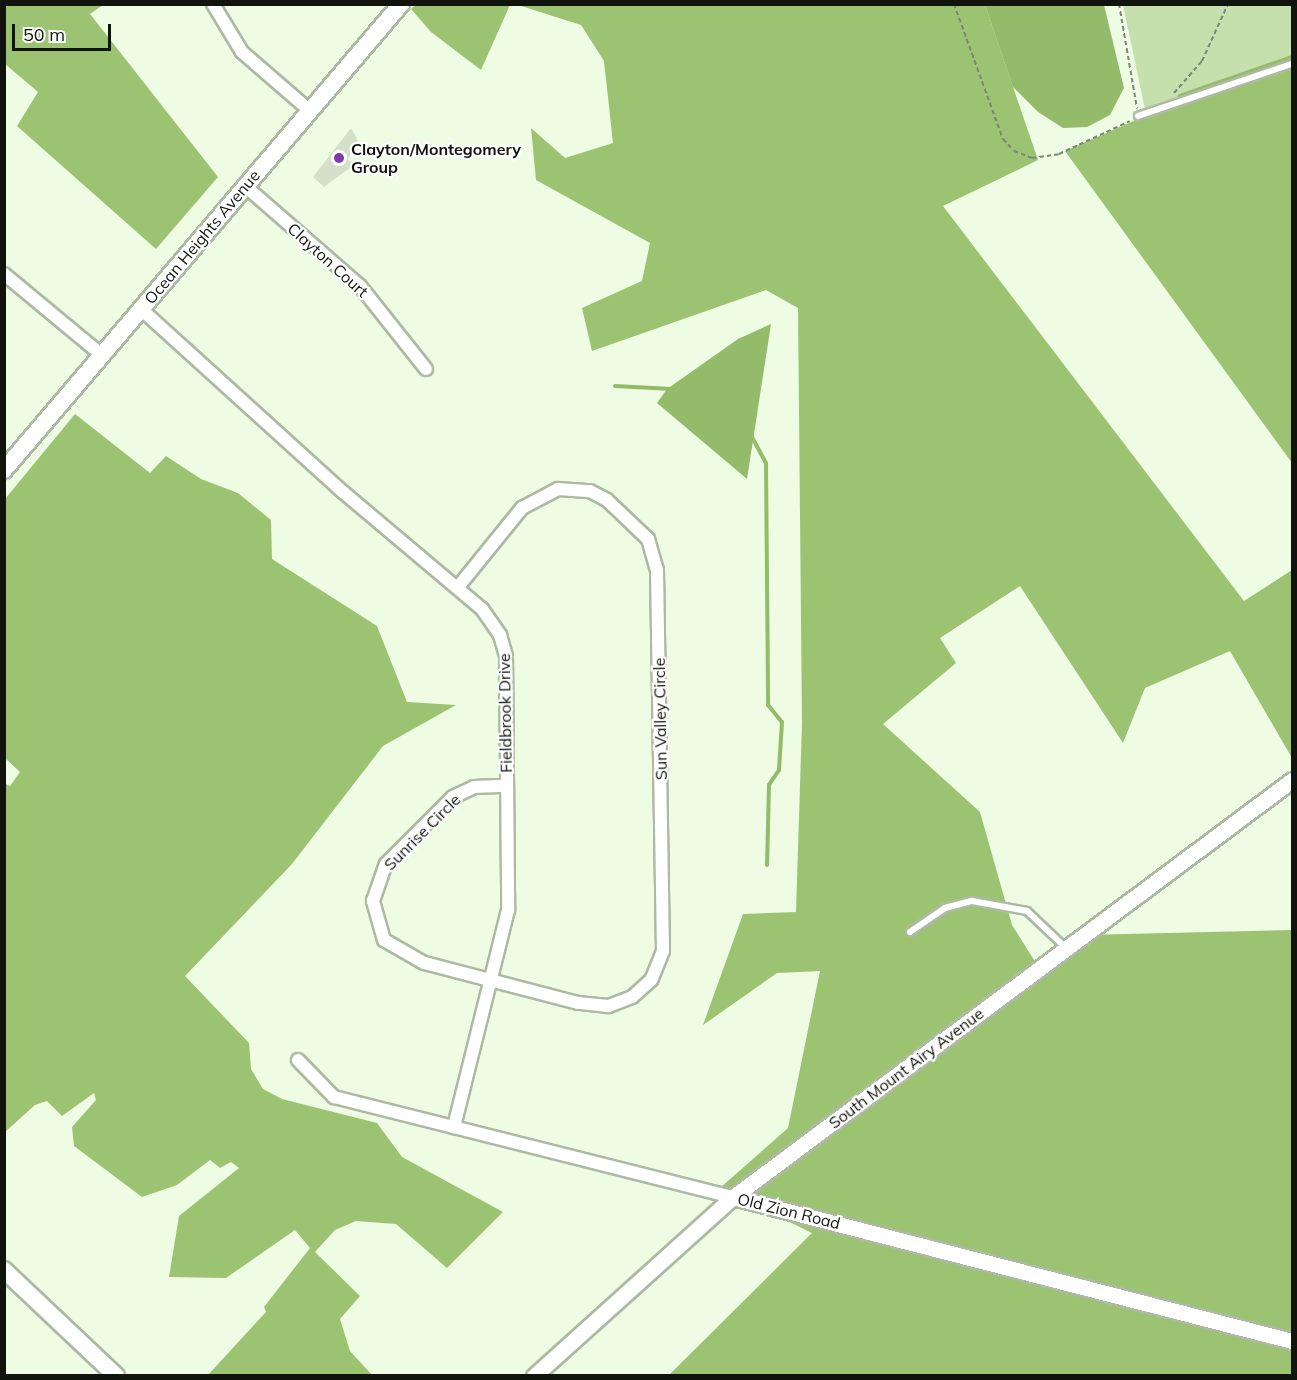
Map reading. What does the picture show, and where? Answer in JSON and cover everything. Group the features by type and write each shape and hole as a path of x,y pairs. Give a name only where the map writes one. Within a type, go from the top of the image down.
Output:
{"main road":[{"name":"Ocean Heights Avenue","path":"4,470 401,4"},
{"path":"4,1270 116,1376"}],"street":[{"path":"213,4 242,52 309,110"},
{"name":"Clayton Court","path":"245,186 360,286 426,369"},
{"path":"4,274 102,354"},
{"name":"Fieldbrook Drive","path":"141,309 488,614 505,649 508,910 454,1127"},
{"name":"Sun Valley Circle","path":"458,587 522,508 558,489 590,491 629,515 648,539 657,570 660,967 643,989 608,1006 492,981"},
{"name":"South Mount Airy Avenue","path":"534,1376 734,1197 1293,780"},
{"name":"Sunrise Circle","path":"492,981 395,951 378,927 373,901 386,864 453,797 474,787 507,786"},
{"name":"Old Zion Road","path":"298,1060 334,1097 1293,1341"}],"lane":[{"path":"1138,116 1167,109 1293,64"},
{"path":"910,932 945,908 972,901 1027,911 1066,949"}],"path":[{"path":"954,4 1004,139 1021,155 1040,158 1072,150 1138,116 1119,4"},
{"path":"1167,109 1177,88 1205,57 1228,4"}],"shaded area":[{"path":"416,4 510,5 481,70 431,32 411,9"},
{"path":"4,5 103,5 90,14 218,177 156,249 17,126 38,92 5,64"},
{"path":"518,5 985,5 1038,160 943,206 1244,601 1292,570 1292,758 1230,651 1145,688 1123,743 1020,586 940,638 956,663 883,724 980,812 1012,925 1041,971 1084,935 1292,930 1292,1375 669,1375 812,1233 720,1188 788,1128 820,971 777,973 703,1025 743,914 796,912 802,723 798,308 766,290 592,351 582,308 642,281 650,243 536,180 531,128 565,158 613,143 604,61 581,25"},
{"path":"985,5 1104,5 1124,88 1110,115 1087,127 1063,128 1038,112 1013,87"},
{"path":"1123,5 1292,5 1292,81 1147,119"},
{"path":"1292,69 1292,463 1065,151 1138,119"},
{"path":"771,324 747,479 657,403 667,389 738,339"},
{"path":"75,414 150,473 166,456 201,479 238,493 271,520 272,559 377,626 407,702 456,705 383,746 292,864 185,976 249,1043 251,1069 263,1089 282,1099 377,1123 402,1157 503,1212 447,1268 396,1224 356,1221 335,1230 315,1252 360,1296 340,1319 350,1351 372,1375 208,1375 266,1312 264,1307 310,1248 295,1230 226,1278 169,1277 179,1216 239,1168 231,1162 220,1168 210,1160 177,1185 142,1197 74,1146 72,1127 96,1100 94,1093 62,1116 47,1101 35,1105 5,1132 4,783 10,786 20,772 5,758 5,499"}],"building":[{"name":"Clayton/Montegomery Group","path":"351,128 358,141 348,159 354,165 324,187 313,177"}],"waterway":[{"path":"1180,96 1292,57"},
{"path":"615,386 672,389"},
{"path":"752,437 766,463 768,705 782,722 779,770 769,785 767,865"}],"place":[{"name":"Clayton/Montegomery Group","path":"339,158"}]}
